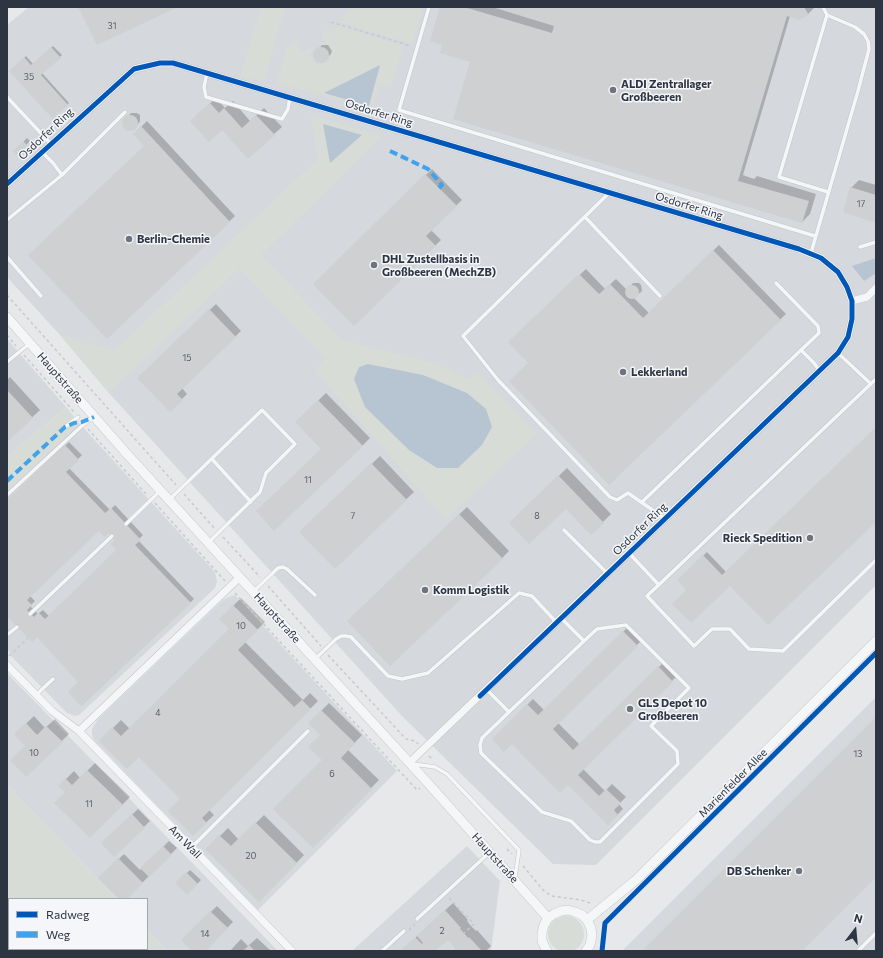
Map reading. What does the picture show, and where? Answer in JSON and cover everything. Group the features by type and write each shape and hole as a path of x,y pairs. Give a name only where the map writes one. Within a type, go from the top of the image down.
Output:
{"street":[{"name":"Osdorfer Ring","path":"7,184 134,69 160,63 167,63 185,66 811,253 821,258 838,272 847,287 852,301 848,337 838,353 410,763"},
{"path":"852,301 867,297 876,288"},
{"name":"Hauptstraße","path":"7,317 94,416 314,660 410,763 548,918"},
{"path":"79,731 240,577"},
{"name":"Marienfelder Allee","path":"587,920 637,879 876,641"},
{"name":"Am Wall","path":"7,665 52,711 79,731 292,951"},
{"path":"548,951 542,941 544,925 548,918 554,914 568,910 582,915 587,920 591,928 592,936 590,945 586,951"}],"lane":[{"path":"429,7 399,110 816,236"},
{"path":"811,253 869,49 868,41 864,34 854,27 827,15 823,7"},
{"path":"827,15 779,177 828,192"},
{"path":"207,73 204,86 206,97 282,119 288,109 290,97"},
{"path":"7,97 51,144"},
{"path":"7,220 62,175 125,112"},
{"path":"42,152 62,175"},
{"path":"609,192 463,336 498,380 610,497 617,500 628,492 665,519"},
{"path":"585,217 660,296"},
{"path":"860,247 876,242"},
{"path":"7,257 41,296"},
{"path":"642,502 819,333 818,326 776,284"},
{"path":"7,362 30,343"},
{"path":"801,350 820,371"},
{"path":"838,353 870,384"},
{"path":"876,379 647,596 694,646 712,629 730,629 749,650 783,651 876,560"},
{"path":"170,499 262,410 296,444 266,473 260,492 209,542"},
{"path":"7,495 94,416"},
{"path":"65,427 78,417"},
{"path":"212,459 251,502"},
{"path":"126,524 161,490"},
{"path":"564,530 607,574"},
{"path":"30,614 112,536"},
{"path":"629,553 659,585"},
{"path":"253,591 278,568 282,567 287,569 315,595"},
{"path":"314,660 341,636 351,637 388,676 407,678 428,673 519,593 532,596 559,621 584,641"},
{"path":"626,625 689,688 651,726 676,751 678,764 600,842 590,840 571,821 542,812 482,753 480,745 482,738 509,712 597,629 626,625"},
{"path":"7,635 17,626"},
{"path":"36,695 53,679"},
{"path":"487,690 509,712"},
{"path":"191,848 308,731"},
{"path":"410,763 435,766 447,774 519,850 514,880"},
{"path":"417,919 490,853"},
{"path":"382,951 404,931"},
{"path":"858,951 876,933"}],"path":[{"path":"332,22 417,48"},
{"path":"7,296 218,533 264,581 324,650 406,739 415,741 418,744"},
{"path":"16,315 21,311"},
{"path":"7,335 20,352 78,417"},
{"path":"84,424 230,587 417,790 421,786"},
{"path":"218,573 222,569"},
{"path":"9,656 28,638"},
{"path":"510,846 506,850 518,860 544,891"},
{"path":"532,887 544,891"},
{"path":"445,894 474,924 464,933"},
{"path":"404,931 408,931 416,923 417,919"}],"shaded area":[{"path":"29,7 876,7 876,585 596,865 553,864 402,716 109,393 60,335 7,277 7,25"},
{"path":"261,7 285,7 264,81 240,77"},
{"path":"350,7 423,7 412,44 341,22"},
{"path":"339,26 403,46 391,88 379,85 373,107 369,105 380,66 324,93 369,106 373,109 277,83 287,46 297,40 302,52 313,48 309,55 313,62 320,65 329,62 331,52 321,33"},
{"path":"311,115 382,136 261,255 342,340 438,364 468,379 479,373 537,434 446,520 315,371 325,358 239,269 109,393 60,335 115,350 318,159"},
{"path":"7,339 66,407 7,457"},
{"path":"66,407 79,423 7,491 7,457"},
{"path":"79,423 215,572 217,582 215,588 79,715 75,716 67,713 12,657 7,648 7,491"},
{"path":"235,595 397,771 258,910 94,740 92,735 92,729 98,719 224,599"},
{"path":"7,673 278,951 168,951 148,931 148,898 116,898 7,785"},
{"path":"876,697 876,951 622,951"},
{"path":"7,785 116,898 8,898 8,950 148,950 148,931 168,951 7,951"},
{"path":"467,846 500,881 491,951 352,951"},
{"path":"570,916 579,921 583,927 583,941 579,947 570,952 562,952 553,947 549,941 548,930 553,921 559,917"}],"water":[{"path":"380,65 369,106 324,93"},
{"path":"323,124 362,135 330,163"},
{"path":"876,258 876,273 864,281 852,266"},
{"path":"368,364 423,375 467,393 486,409 492,427 482,445 458,468 437,468 409,450 365,407 354,379 359,367"}],"building":[{"path":"78,7 178,7 97,45"},
{"name":"ALDI Zentrallager Großbeeren","path":"440,7 464,7 552,33 554,26 492,7 804,7 809,15 799,20 787,16 738,181 809,201 802,223 453,119 470,62 440,53 442,45 430,41"},
{"path":"51,47 61,58 41,75 68,105 53,119 9,71 24,57 31,65"},
{"path":"321,47 328,52 329,55 324,62 321,63 314,58 313,55 318,48"},
{"path":"210,103 219,113 224,108 242,128 256,115 275,135 248,159 222,130 209,142 190,121"},
{"path":"130,115 137,120 138,123 133,130 130,131 123,126 122,123 127,116"},
{"name":"Berlin-Chemie","path":"141,126 230,222 107,339 28,255 144,146 133,134"},
{"path":"23,141 27,145 17,155 13,151"},
{"name":"DHL Zustellbasis in Großbeeren (MechZB)","path":"425,174 457,206 426,236 436,246 354,326 313,284"},
{"path":"850,187 876,195 876,223 843,212"},
{"name":"Lekkerland","path":"713,250 781,320 609,485 509,381 528,363 508,342 579,274 599,294 610,284 643,318"},
{"path":"632,285 637,287 639,292 637,297 632,299 627,297 625,292 627,287"},
{"path":"209,309 236,337 177,394 183,400 170,412 137,378"},
{"path":"7,390 33,418 7,442"},
{"path":"318,400 363,446 274,531 256,511 321,449 295,422"},
{"name":"Rieck Spedition","path":"876,427 876,522 768,625 730,586 691,623 672,604 686,590 677,580 703,555 722,575"},
{"path":"65,445 79,460 66,472 105,513 111,508 141,540 135,545 191,603 81,706 68,692 78,682 37,637 32,642 7,616 7,500","holes":["99,531 105,537 109,533 115,540 111,544 116,550 45,619 38,612 34,617 27,610 32,605 27,600"]},
{"path":"371,463 407,500 335,569 299,532"},
{"path":"558,475 604,523 591,535 566,509 529,544 509,523"},
{"name":"Komm Logistik","path":"459,514 503,559 390,666 347,621"},
{"path":"233,605 258,630 238,650 294,707 302,700 311,709 202,818 207,823 193,836 168,811 180,799 139,757 127,769 99,741 112,727 121,736 229,629 219,619"},
{"name":"GLS Depot 10 Großbeeren","path":"623,631 638,646 553,729 573,750 658,666 673,682 578,775 599,796 606,789 621,803 614,810 618,815 608,825 568,785 560,793 512,744 504,752 492,739 527,704 538,715"},
{"path":"321,710 355,743 341,758 372,789 313,848 273,809 322,760 308,747 320,735 308,723"},
{"name":"DB Schenker","path":"876,717 876,877 802,951 642,951"},
{"path":"26,723 37,735 46,726 63,742 26,777 10,760 25,746 14,734"},
{"path":"87,770 123,805 90,838 54,803 65,792 58,786 65,778 72,785"},
{"path":"132,814 145,828 114,857 101,843"},
{"path":"255,822 297,863 259,902 205,849 219,835 231,846"},
{"path":"163,846 172,855 149,877 140,868"},
{"path":"118,858 143,883 128,898 118,898 98,878"},
{"path":"186,872 198,884 187,895 175,883"},
{"path":"445,910 468,938 469,937 482,951 454,951 456,949 448,940 435,951 400,951 415,937 422,944 423,943 417,936"},
{"path":"210,911 228,928 206,951 192,951 181,940"},
{"path":"249,945 255,951 243,951"}],"marked path":[{"path":"390,151 428,169 442,185 439,188"},
{"path":"7,481 65,427 94,417"}],"cycle path":[{"path":"7,184 134,69 160,63 173,63 799,249 821,258 838,272 847,287 852,301 852,319 848,337 838,353 480,696"},
{"path":"602,951 605,923 876,653"}],"place":[{"name":"ALDI Zentrallager Großbeeren","path":"613,90"},
{"name":"Berlin-Chemie","path":"129,239"},
{"name":"DHL Zustellbasis in Großbeeren (MechZB)","path":"374,265"},
{"name":"Lekkerland","path":"623,372"},
{"name":"Rieck Spedition","path":"810,538"},
{"name":"Komm Logistik","path":"425,590"},
{"name":"GLS Depot 10 Großbeeren","path":"630,709"},
{"name":"DB Schenker","path":"799,871"}]}
